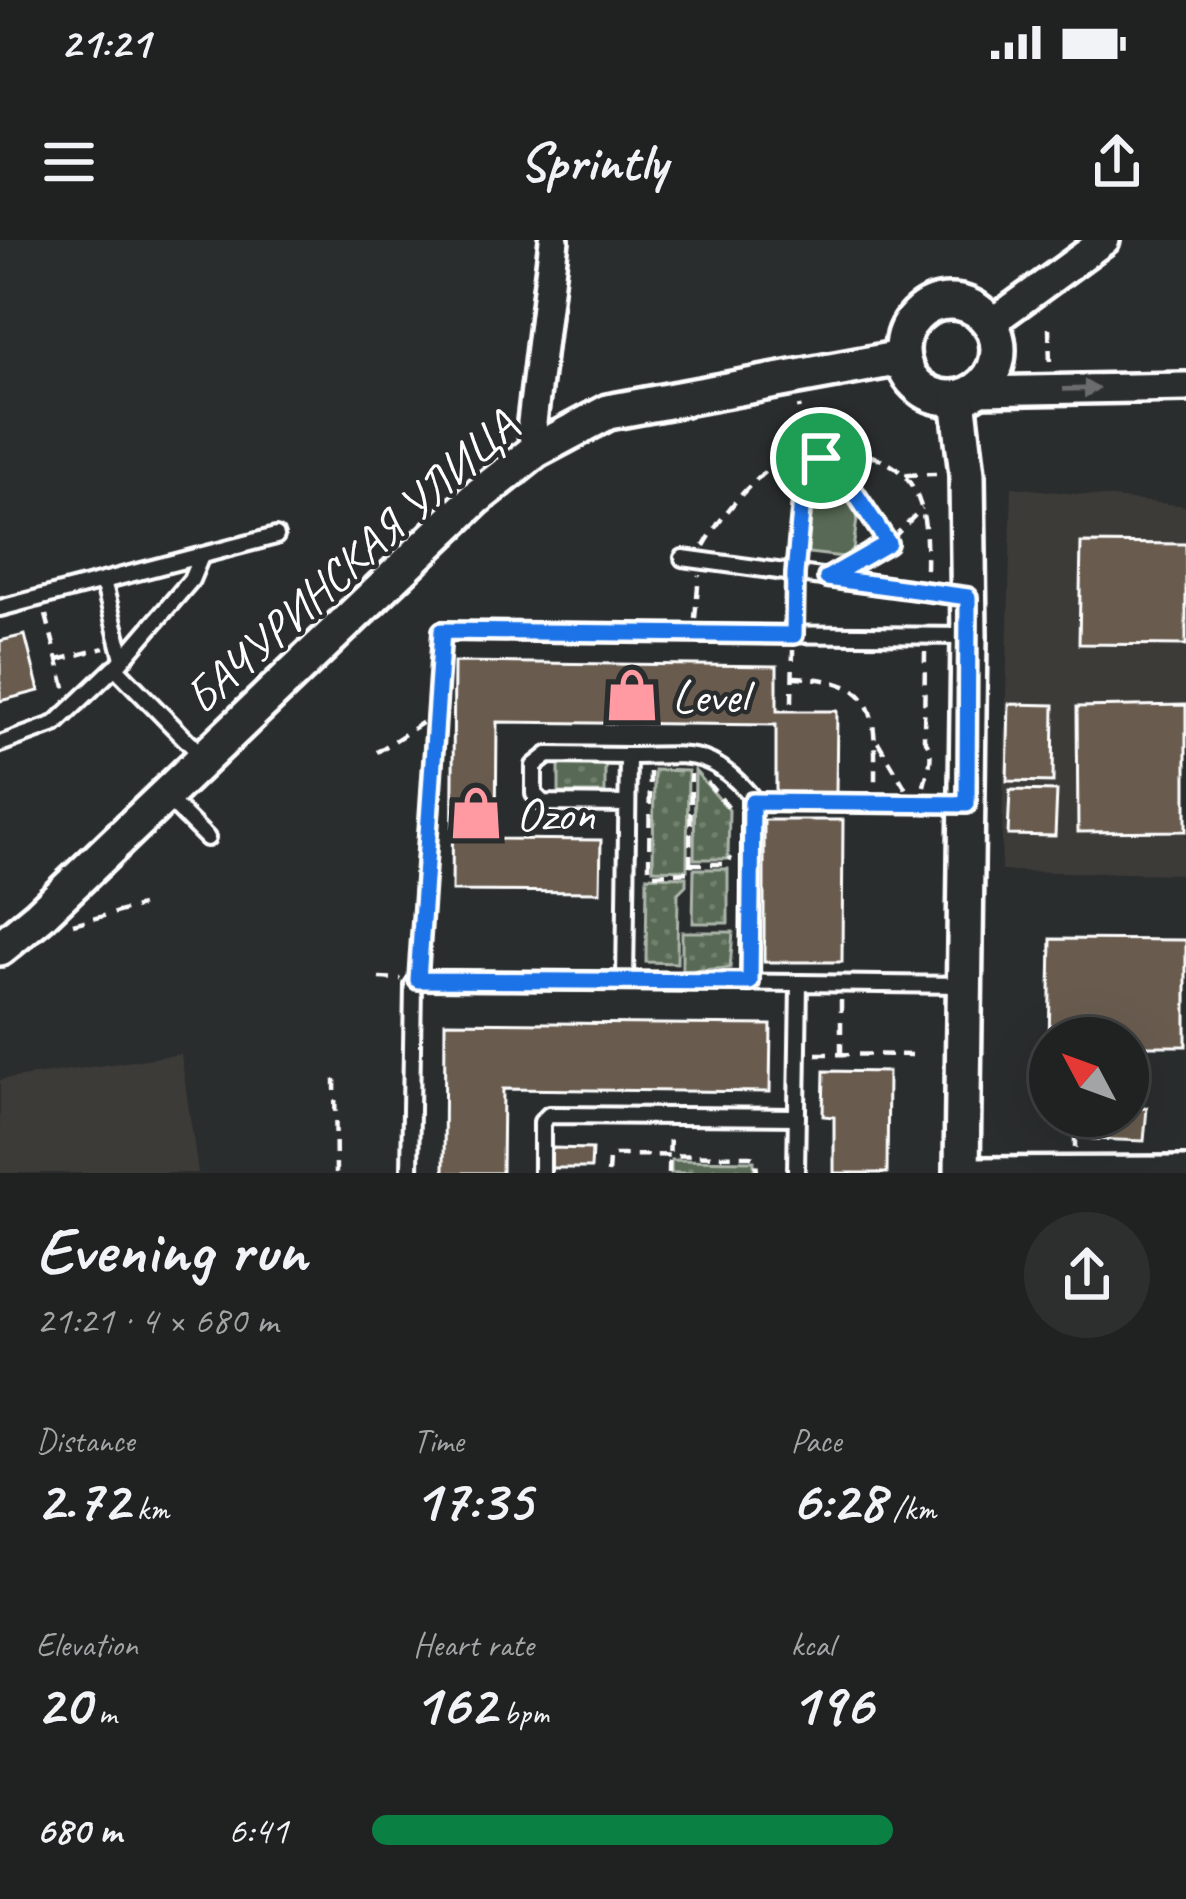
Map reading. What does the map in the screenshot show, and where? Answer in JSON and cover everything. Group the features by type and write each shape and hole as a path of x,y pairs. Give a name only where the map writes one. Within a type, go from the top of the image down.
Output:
{"street":[{"path":"535,451 532,422 554,240"},
{"path":"991,323 1105,240"},
{"path":"967,394 990,378 998,360 991,323 978,309 960,302 941,301 923,308 909,322 902,339 902,358 908,376 921,390 939,398 1186,387"},
{"name":"БАЧУРИНСКАЯ УЛИЦА","path":"0,948 476,498 535,451 608,412 902,358"},
{"path":"967,394 962,1173 1186,1171"}],"lane":[{"path":"0,608 276,536"},
{"path":"0,744 43,731 71,711 191,580 201,556"},
{"path":"683,558 968,597"},
{"path":"103,581 120,657 204,758"},
{"path":"442,631 969,637"},
{"path":"625,981 628,756"},
{"path":"627,804 543,803 534,794 534,766 542,757 711,759 746,790 752,802 750,982"},
{"path":"165,796 207,838"},
{"path":"752,802 967,804"},
{"path":"410,1173 412,986 418,980 965,985"},
{"path":"796,1173 799,983"},
{"path":"542,1173 542,1122 549,1115 797,1118"}],"path":[{"path":"1049,328 1050,370"},
{"path":"792,702 795,574 807,448 796,388"},
{"path":"807,448 853,490 888,543"},
{"path":"904,475 936,474"},
{"path":"827,578 888,543 922,508"},
{"path":"41,598 71,711"},
{"path":"418,980 442,631"},
{"path":"58,660 120,657"},
{"path":"793,677 830,679 848,686 873,714 874,803"},
{"path":"377,752 436,714"},
{"path":"875,737 915,803"},
{"path":"653,768 652,874 688,874 692,768 732,813"},
{"path":"690,864 729,864 732,836"},
{"path":"73,924 141,906"},
{"path":"841,1054 842,983"},
{"path":"798,1054 920,1054"},
{"path":"334,1079 336,1173"},
{"path":"669,1173 670,1116"},
{"path":"1075,1137 1075,1172"},
{"path":"608,1173 609,1159 615,1155 751,1156 757,1173"}],"shaded area":[{"path":"1012,487 1186,506 1186,874 1001,871"},
{"path":"181,1054 198,1173 0,1173 0,1080"}],"green space":[{"path":"807,497 859,503 852,558 800,552"},
{"path":"559,764 605,764 605,793 559,793"},
{"path":"654,770 688,771 687,870 653,869"},
{"path":"695,771 729,810 728,859 694,859"},
{"path":"694,869 728,869 728,923 693,923"},
{"path":"647,876 686,877 678,893 677,963 646,962"},
{"path":"682,932 733,932 730,968 682,971"},
{"path":"671,1160 754,1161 754,1173 671,1173"}],"building":[{"path":"1081,543 1186,544 1186,645 1079,644"},
{"path":"25,635 39,691 0,701 0,641"},
{"path":"454,662 777,666 777,711 837,711 836,794 776,794 776,725 497,722 496,839 601,840 600,892 452,891"},
{"path":"1009,704 1054,705 1053,782 1007,781"},
{"path":"1186,705 1186,831 1078,832 1077,707"},
{"path":"1010,790 1057,791 1055,836 1008,835"},
{"path":"764,820 843,820 842,962 764,962"},
{"path":"1051,939 1186,940 1186,1046 1149,1046 1149,1017 1050,1017"},
{"path":"445,1022 771,1025 770,1092 503,1089 502,1173 444,1173"},
{"path":"824,1071 888,1072 887,1173 834,1173 834,1117 823,1116"},
{"path":"1092,1137 1144,1137 1144,1141"},
{"path":"551,1148 592,1149 591,1168 551,1168"}],"place":[{"name":"Level","path":"632,695"},
{"name":"Ozon","path":"476,813"}],"route":[{"path":"807,448 821,458 853,490 888,543 827,578 968,597 967,804 752,802 750,982 418,980 442,631 794,635 807,448"}]}
